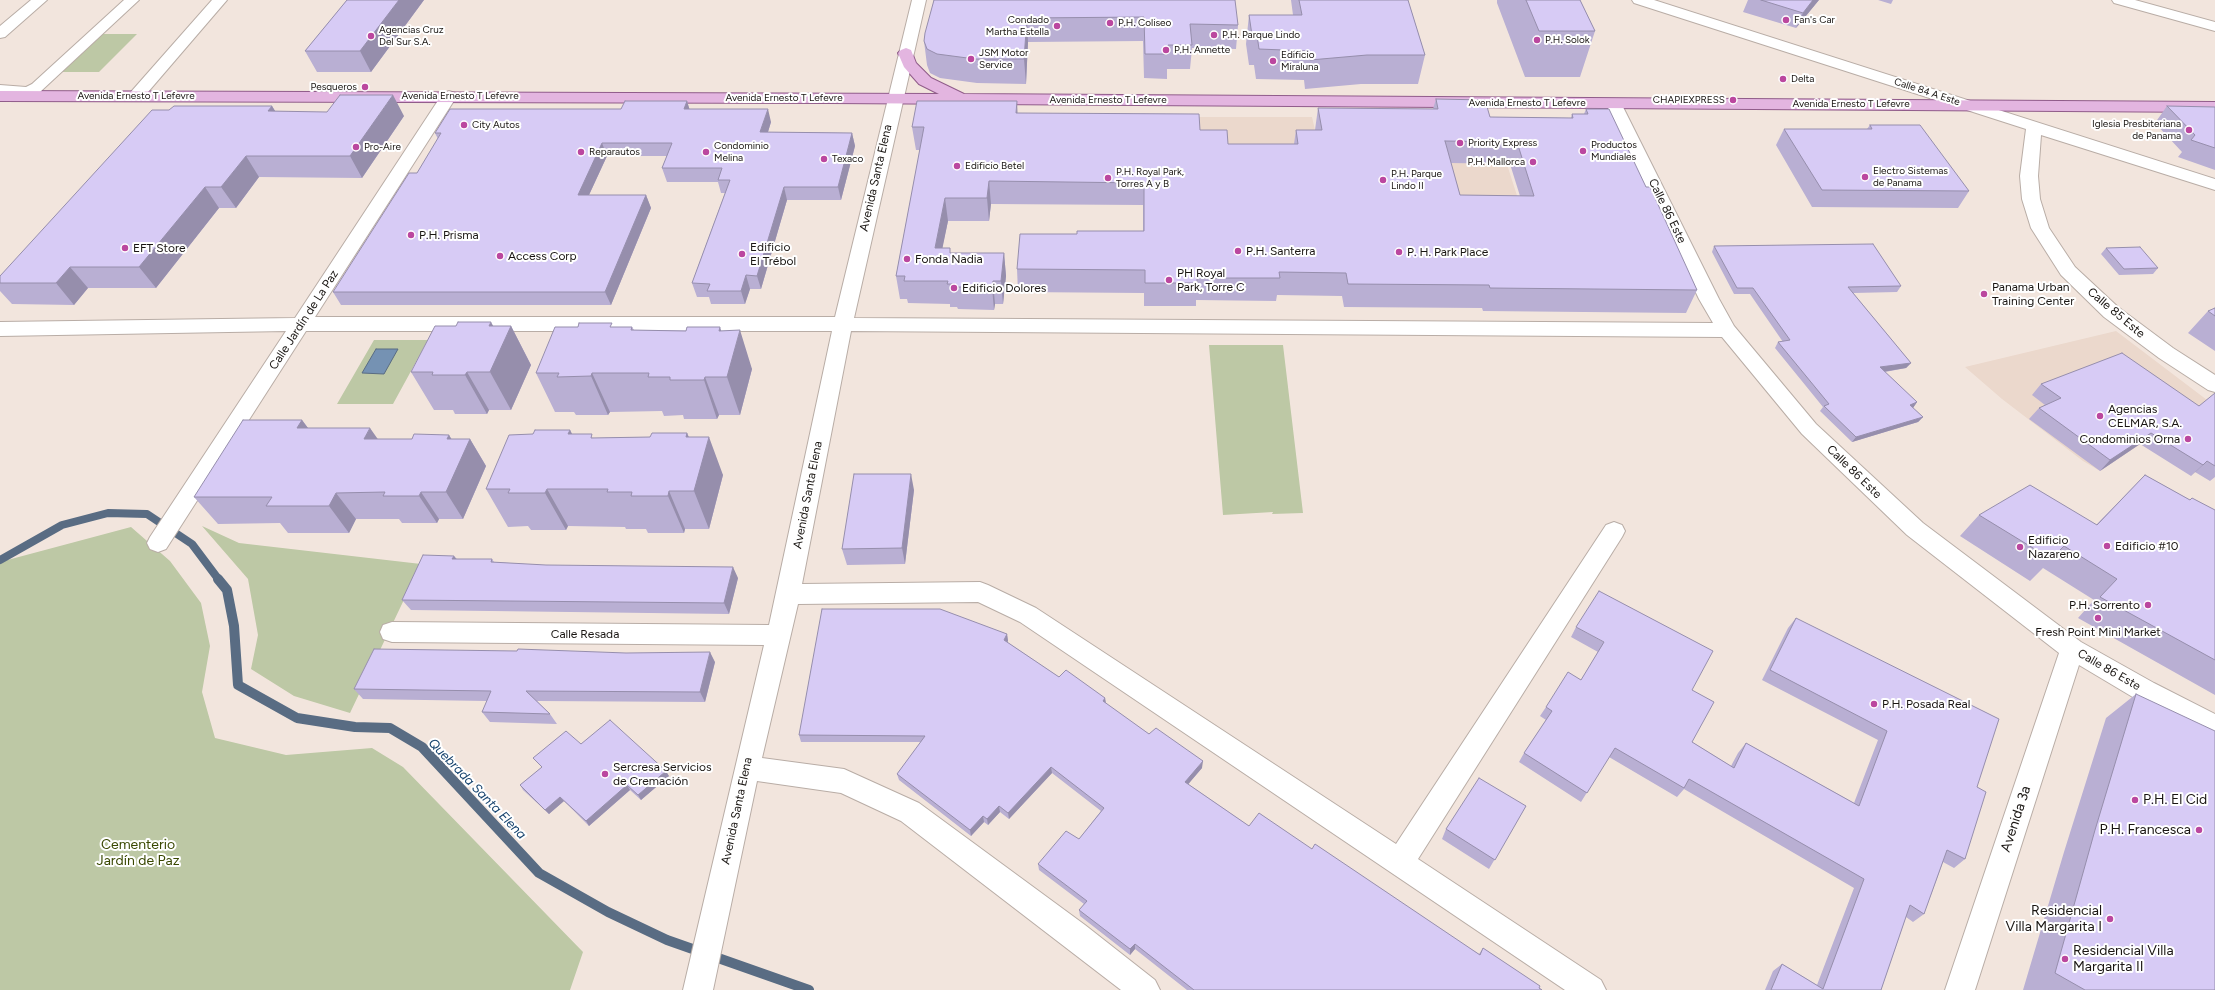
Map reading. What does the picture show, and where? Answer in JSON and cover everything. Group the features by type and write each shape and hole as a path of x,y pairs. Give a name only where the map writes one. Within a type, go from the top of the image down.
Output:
{"main road":[{"path":"906,53 909,64 925,81 945,91 984,100"},
{"name":"Avenida Ernesto T Lefevre","path":"0,96 31,94 136,96 449,96 2215,107"}],"street":[{"path":"0,34 40,0"},
{"path":"0,90 31,94 132,0"},
{"path":"136,96 220,0"},
{"name":"Avenida Santa Elena","path":"698,990 747,768 788,594 843,324 919,0"},
{"name":"Calle 84 A Este","path":"1639,0 2215,184"},
{"path":"2118,0 2215,27"},
{"name":"Calle Jardín de La Paz","path":"158,543 180,512 449,96"},
{"name":"Calle 86 Este","path":"1614,104 1709,299 1727,330 1810,429 1858,478 1915,529 2072,649 2145,691 2215,726"},
{"name":"Calle 85 Este","path":"2034,127 2028,176 2031,199 2040,228 2068,271 2111,312 2166,353 2215,385"},
{"path":"0,329 301,324 843,324 1727,330"},
{"path":"1400,862 1614,531"},
{"path":"788,594 980,592 1028,615 1591,990"},
{"name":"Calle Resada","path":"392,632 778,635"},
{"name":"Avenida 3a","path":"1960,990 2072,649"},
{"path":"747,768 844,781 910,812 1075,935 1145,990"}],"shaded area":[{"path":"1197,117 1312,117 1315,130 1202,206"},
{"path":"1427,117 1492,118 1521,208 1451,207"},
{"path":"2116,331 2207,400 2100,471 2083,461 2002,399 1965,367"}],"green space":[{"path":"97,34 137,34 99,72 57,72"},
{"path":"374,340 428,340 393,404 337,404"},
{"path":"1209,345 1283,345 1303,513 1272,514 1273,512 1223,515"},
{"path":"202,526 239,543 421,564 350,713 294,696 251,669 258,635 248,579"},
{"name":"Cementerio Jardín de Paz","path":"131,527 170,561 201,603 210,646 202,692 215,738 286,755 372,748 403,767 583,952 570,990 0,990 0,562"}],"water":[{"path":"376,349 398,349 384,374 362,373"}],"building":[{"path":"347,0 399,0 360,51 305,51"},
{"path":"934,0 1235,0 1238,25 1190,24 1192,45 1168,45 1168,54 1145,54 1144,17 1027,18 1024,59 975,59 937,54 927,49 924,41 925,33"},
{"path":"1299,0 1408,0 1425,55 1367,55 1310,60 1308,51 1259,49 1257,35 1252,35 1249,15 1302,15"},
{"path":"1526,0 1580,0 1595,31 1539,31"},
{"path":"1761,0 1813,0 1803,13"},
{"path":"340,95 393,95 350,156 246,156 221,187 205,187 139,267 70,267 56,283 0,283 0,276 152,110 169,110 174,106 272,106 268,111 327,112"},
{"path":"1436,99 1485,100 1490,117 1573,118 1572,114 1588,114 1586,109 1609,109 1646,187 1650,187 1697,290 1490,288 1489,285 1348,284 1346,273 1279,272 1280,278 1197,278 1197,283 1145,283 1145,270 1017,269 1020,234 1077,234 1077,231 1144,231 1144,183 989,181 987,198 945,198 935,248 950,248 950,253 1004,253 1001,281 993,281 992,287 955,287 955,284 947,284 948,281 904,281 905,276 896,276 924,127 912,127 917,101 1017,101 1016,113 1199,114 1200,130 1227,130 1228,144 1298,144 1296,130 1322,130 1318,108 1438,109","holes":["1445,141 1517,142 1534,196 1460,195"]},
{"path":"625,101 687,101 684,109 768,109 760,132 852,133 838,187 784,187 757,276 746,275 741,291 707,291 710,284 692,283 730,180 718,180 722,168 662,168 672,143 602,143 578,195 646,195 605,292 333,292 409,173 417,173 441,133 435,133 450,109 621,109"},
{"path":"2167,106 2215,107 2215,148 2191,140 2195,135"},
{"name":"Electro Sistemas de Panama","path":"1870,125 1920,125 1969,191 1822,190 1784,129 1872,129"},
{"path":"1873,244 1901,286 1848,287 1911,363 1880,367 1917,402 1910,405 1923,417 1856,437 1824,406 1829,404 1778,342 1790,340 1753,288 1737,288 1714,246"},
{"path":"2140,247 2158,268 2124,269 2106,248"},
{"path":"2215,308 2215,316 2208,311"},
{"path":"458,322 491,322 489,326 511,326 490,372 467,372 465,375 432,375 433,372 411,372 435,326 456,326"},
{"path":"579,323 612,323 610,327 632,327 631,330 686,331 687,327 720,327 719,331 740,330 727,377 705,377 704,380 670,380 670,377 648,377 649,373 592,373 591,376 557,377 559,373 536,373 555,327 578,327"},
{"name":"Agencias CELMAR, S.A.","path":"2122,353 2199,406 2215,393 2215,466 2207,461 2203,465 2151,433 2110,460 2039,408 2061,398 2041,384"},
{"path":"243,420 302,420 297,428 370,428 364,439 412,439 414,434 449,435 447,439 470,439 446,492 421,492 419,496 383,496 385,492 336,493 329,506 266,506 272,497 194,497"},
{"path":"535,430 570,430 568,434 592,434 591,438 650,437 652,433 687,433 686,437 709,437 694,491 669,491 668,496 631,496 632,492 607,492 608,489 547,489 545,493 508,493 510,489 486,489 509,435 533,434"},
{"path":"854,474 911,474 902,548 842,549"},
{"path":"2145,475 2190,500 2192,498 2215,510 2215,660 2100,597 2117,579 2064,546 2051,559 1979,515 2030,485 2097,525"},
{"path":"423,555 454,556 452,559 492,559 491,562 546,565 733,567 724,603 402,600"},
{"path":"1599,591 1713,651 1692,690 1714,702 1692,742 1734,768 1746,743 1859,806 1887,731 1770,670 1796,618 1999,719 1977,787 1986,792 1965,859 1947,850 1924,914 1910,905 1881,990 1771,990 1782,964 1823,989 1864,879 1689,779 1684,788 1615,748 1587,793 1524,753 1552,711 1546,707 1568,672 1581,680 1604,642 1576,627"},
{"path":"822,609 940,609 1007,634 1004,640 1059,677 1066,670 1105,698 1103,701 1149,734 1156,728 1203,761 1185,782 1249,826 1259,813 1312,849 1315,844 1480,955 1483,948 1540,986 1539,988 1542,990 1194,990 1135,944 1130,949 1079,910 1087,901 1038,864 1066,831 1079,839 1104,808 1051,767 1008,813 999,806 987,819 983,816 970,830 897,774 925,736 799,735"},
{"path":"374,649 517,651 518,649 626,653 710,652 700,692 526,691 550,714 482,712 491,691 354,689"},
{"path":"2136,694 2215,731 2215,990 2085,990 2055,973 2095,830"},
{"name":"Sercresa Servicios de Cremación","path":"610,720 666,771 638,795 627,785 586,821 560,797 545,810 520,785 542,767 533,758 566,731 581,744"},
{"path":"1479,778 1526,806 1495,860 1446,829"}],"waterway":[{"name":"Quebrada Santa Elena","path":"0,560 62,525 108,513 147,514 192,544 219,580"},
{"name":"Quebrada Santa Elena","path":"218,579 227,590 234,626 238,685 297,718 355,727 390,728 422,747 539,873 608,912 667,940 809,990"}],"place":[{"name":"Fan's Car","path":"1786,20"},
{"name":"P.H. Coliseo","path":"1110,23"},
{"name":"Condado Martha Estella","path":"1057,26"},
{"name":"P.H. Parque Lindo","path":"1214,35"},
{"name":"Agencias Cruz Del Sur S.A.","path":"371,36"},
{"name":"P.H. Solok","path":"1537,40"},
{"name":"P.H. Annette","path":"1166,50"},
{"name":"JSM Motor Service","path":"971,59"},
{"name":"Edificio Miraluna","path":"1273,61"},
{"name":"Delta","path":"1783,79"},
{"name":"Pesqueros","path":"365,87"},
{"name":"CHAPIEXPRESS","path":"1733,100"},
{"name":"City Autos","path":"464,125"},
{"name":"Iglesia Presbiteriana de Panama","path":"2189,130"},
{"name":"Priority Express","path":"1460,143"},
{"name":"Pro-Aire","path":"356,147"},
{"name":"Productos Mundiales","path":"1583,151"},
{"name":"Reparautos","path":"581,152"},
{"name":"Condominio Melina","path":"706,152"},
{"name":"Texaco","path":"824,159"},
{"name":"P.H. Mallorca","path":"1533,162"},
{"name":"Edificio Betel","path":"957,166"},
{"name":"Electro Sistemas de Panama","path":"1865,177"},
{"name":"P.H. Royal Park, Torres A y B","path":"1108,178"},
{"name":"P.H. Parque Lindo II","path":"1383,180"},
{"name":"P.H. Prisma","path":"411,235"},
{"name":"EFT Store","path":"125,248"},
{"name":"P.H. Santerra","path":"1238,251"},
{"name":"P. H. Park Place","path":"1399,252"},
{"name":"Edificio El Trébol","path":"742,254"},
{"name":"Access Corp","path":"500,256"},
{"name":"Fonda Nadia","path":"907,259"},
{"name":"PH Royal Park, Torre C","path":"1169,280"},
{"name":"Edificio Dolores","path":"954,288"},
{"name":"Panama Urban Training Center","path":"1984,294"},
{"name":"Agencias CELMAR, S.A.","path":"2100,416"},
{"name":"Condominios Orna","path":"2188,439"},
{"name":"Edificio #10","path":"2107,546"},
{"name":"Edificio Nazareno","path":"2020,547"},
{"name":"P.H. Sorrento","path":"2148,605"},
{"name":"Fresh Point Mini Market","path":"2098,618"},
{"name":"P.H. Posada Real","path":"1874,704"},
{"name":"Sercresa Servicios de Cremación","path":"605,774"},
{"name":"P.H. El Cid","path":"2135,800"},
{"name":"P.H. Francesca","path":"2199,830"},
{"name":"Residencial Villa Margarita I","path":"2110,919"},
{"name":"Residencial Villa Margarita II","path":"2065,959"}]}
